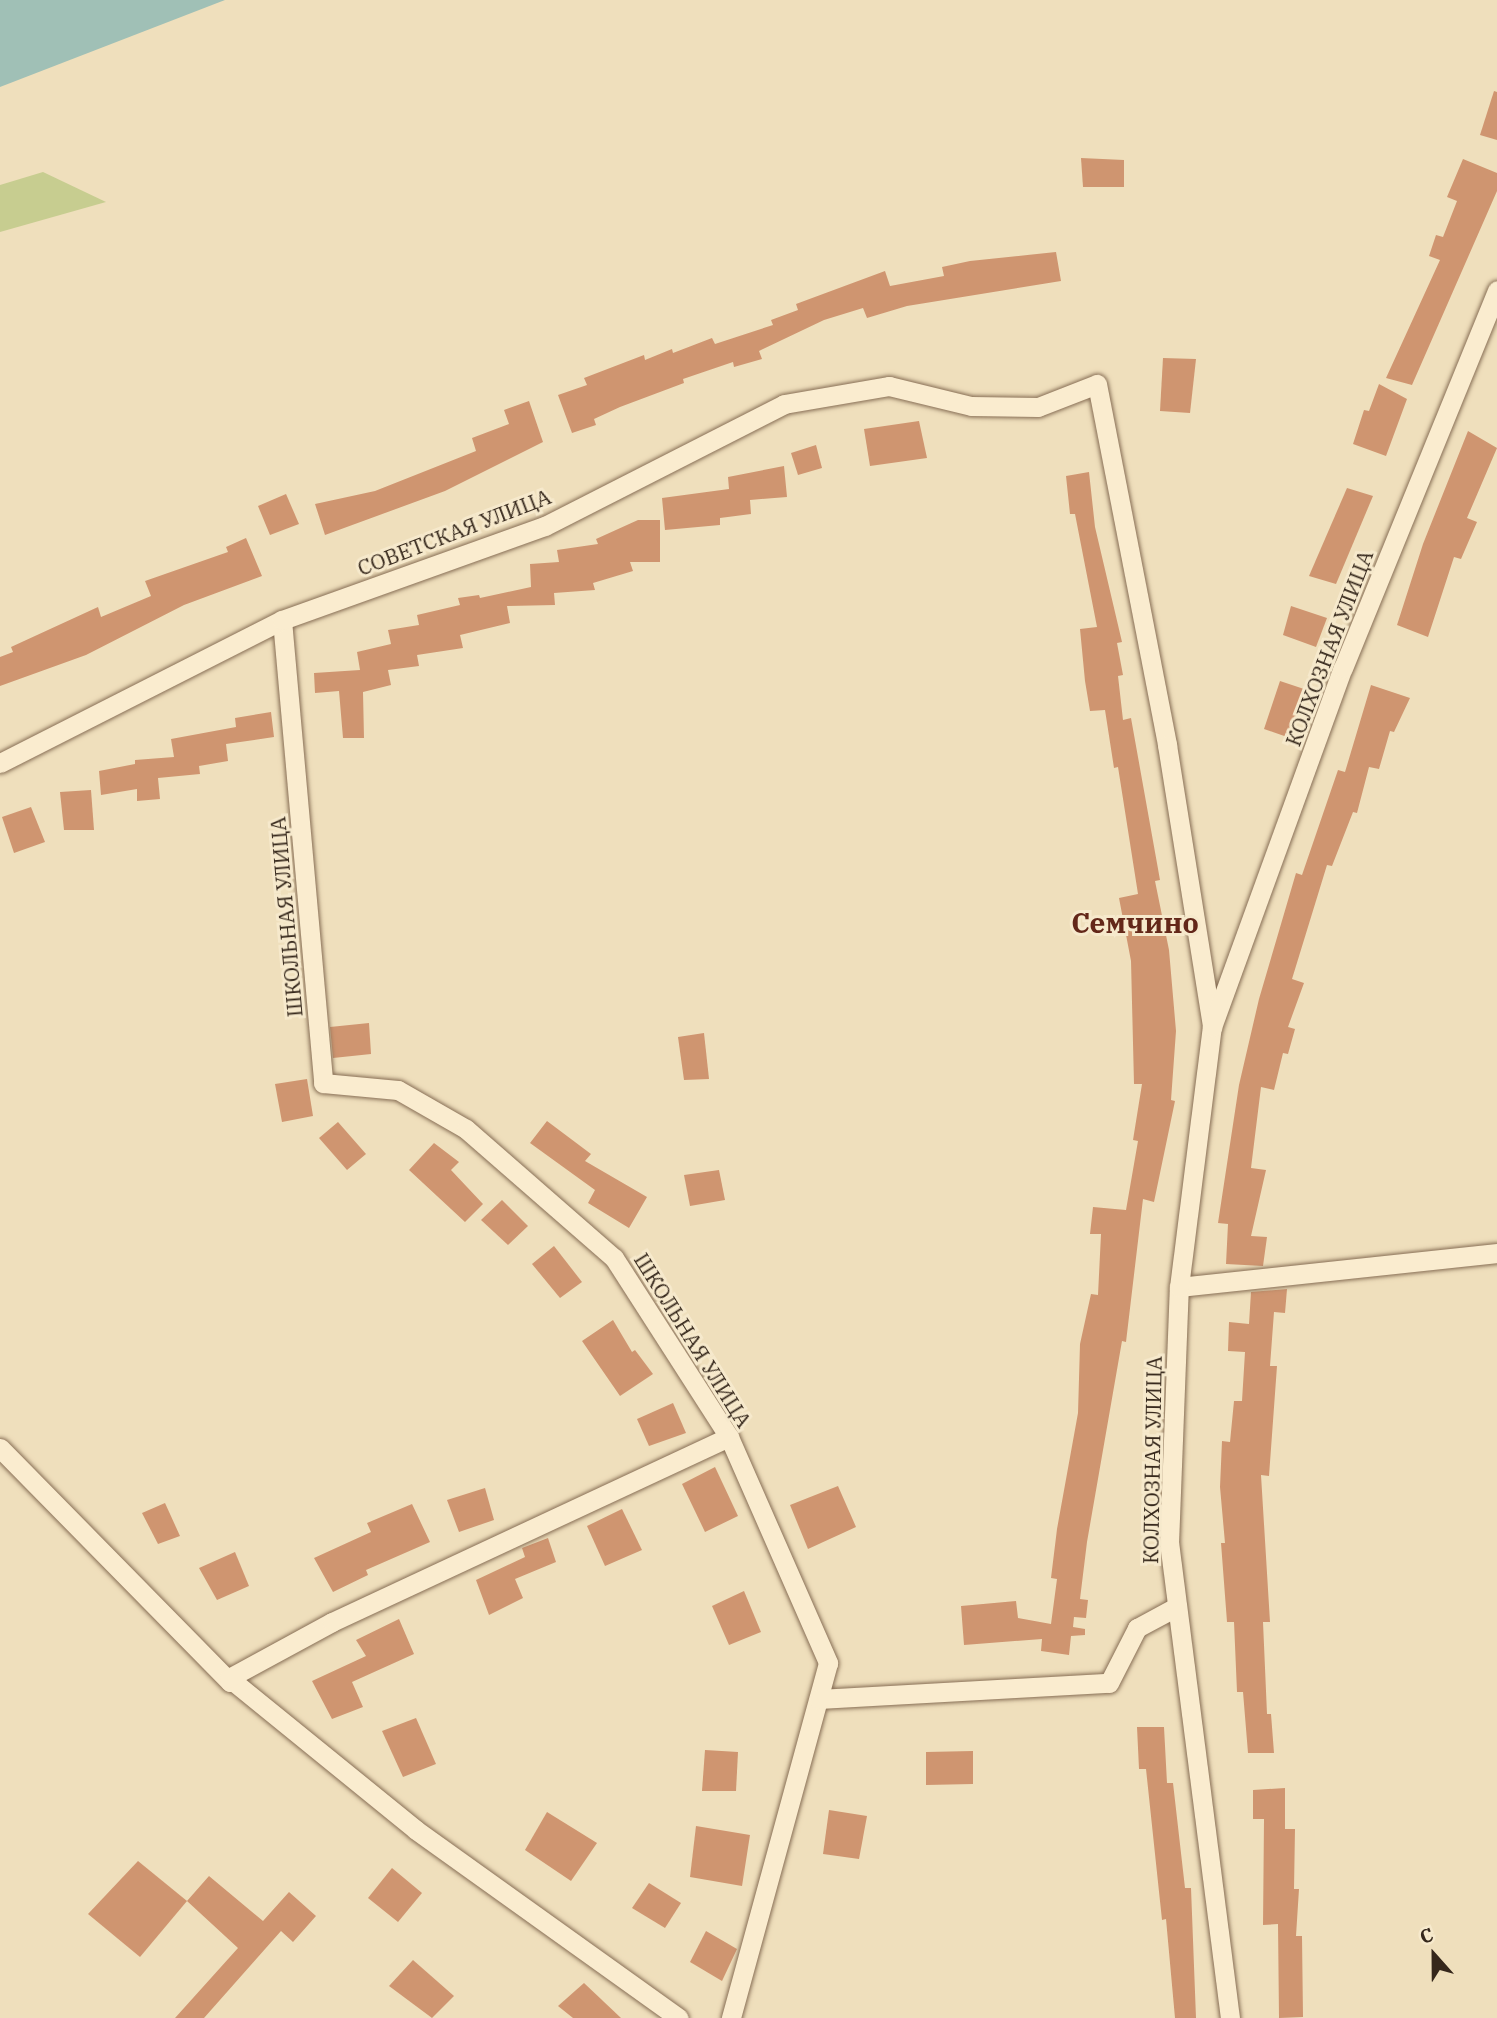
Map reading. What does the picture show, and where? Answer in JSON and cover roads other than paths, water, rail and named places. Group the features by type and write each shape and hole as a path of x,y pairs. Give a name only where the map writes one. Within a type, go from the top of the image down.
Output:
{"street":[{"name":"КОЛХОЗНАЯ УЛИЦА","path":"1230,2018 1215,1872 1174,1608 1169,1544 1179,1287 1212,1027 1343,668 1497,290"},
{"name":"КОЛХОЗНАЯ УЛИЦА","path":"1097,384 1167,746 1212,1027"},
{"name":"СОВЕТСКАЯ УЛИЦА","path":"0,763 282,620 545,526 784,404 889,386 971,406 1038,407 1097,384"},
{"name":"ШКОЛЬНАЯ УЛИЦА","path":"282,620 323,1083 398,1090 466,1129 614,1258 729,1437 828,1663 731,2018"},
{"path":"1179,1287 1497,1253"},
{"path":"229,1678 332,1622 729,1437"},
{"path":"0,1448 230,1682 229,1678"},
{"path":"819,1699 1109,1683 1138,1628 1174,1608"},
{"path":"229,1678 416,1830 679,2018"}],"water":[{"path":"0,0 225,0 0,87"}],"district":[{"name":"Семчино","path":"1135,923"}]}
